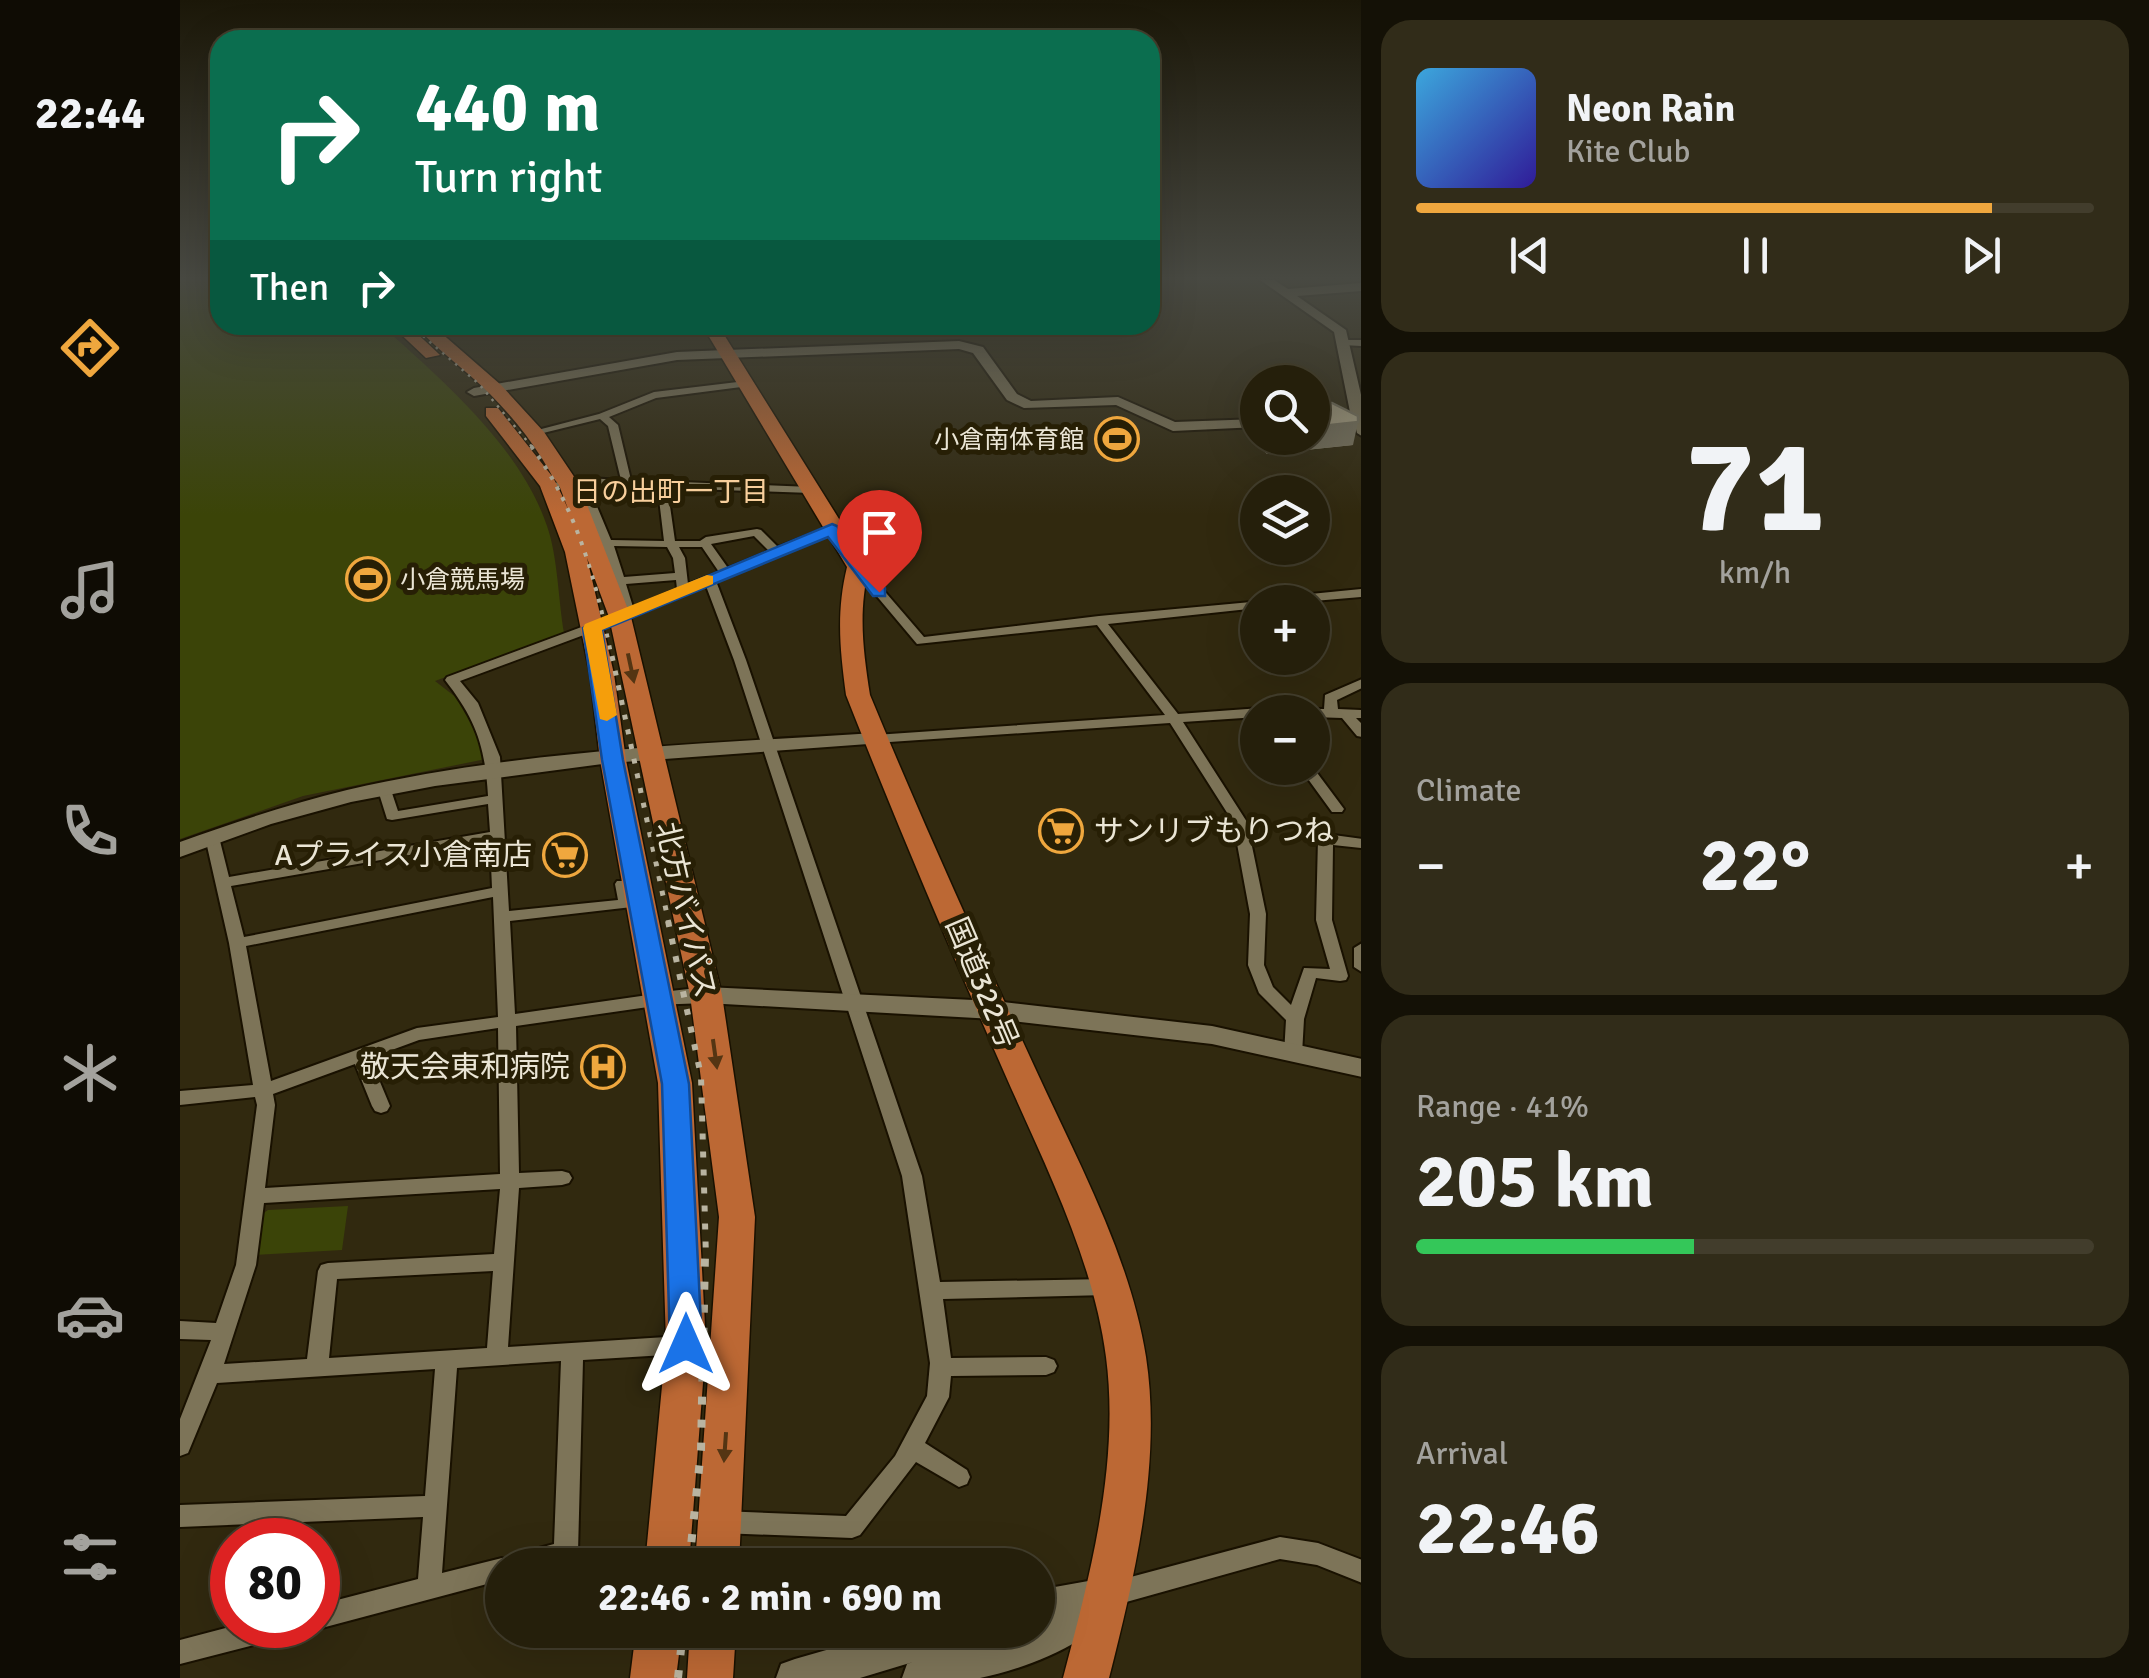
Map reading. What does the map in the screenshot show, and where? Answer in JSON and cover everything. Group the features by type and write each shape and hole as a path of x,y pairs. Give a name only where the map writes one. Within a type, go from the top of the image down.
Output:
{"highway":[{"name":"北方バイパス","path":"442,358 535,432 566,484 625,615 650,756 706,994 737,1217 718,1548"},
{"name":"北方バイパス","path":"454,358 566,484 613,760 662,998 679,1136 686,1344 668,1548"},
{"path":"730,358 858,568"},
{"name":"国道322号","path":"858,568 850,599 850,657 858,695 1060,1160 1106,1287 1126,1356 1126,1451 1108,1595 1086,1678"},
{"path":"653,1678 657,1648"},
{"path":"710,1678 712,1648"}],"street":[{"path":"485,391 662,358"},
{"path":"984,358 1012,398 1029,404 1118,401 1173,426 1240,424"},
{"path":"1330,416 1360,410 1356,379"},
{"path":"535,432 602,416 654,395 746,384"},
{"path":"602,416 613,425 627,484"},
{"path":"566,484 810,490"},
{"path":"566,484 607,543 620,581 625,615"},
{"path":"658,486 666,501 662,525 679,558 683,590"},
{"path":"497,1356 510,1179 508,1020 493,757 471,703 452,680 625,615 832,529"},
{"path":"705,544 706,540 757,532 775,552"},
{"path":"607,543 705,544"},
{"path":"705,544 912,1176 940,1367 938,1397 912,1447 852,1527 720,1522"},
{"path":"858,568 922,641 1240,606"},
{"path":"620,581 681,576"},
{"path":"1330,596 1361,593"},
{"path":"1098,620 1174,718 1240,822 1258,914 1256,964 1265,989 1295,1019"},
{"path":"1361,682 1330,698 1338,712 1361,732"},
{"path":"1330,712 1361,714"},
{"path":"180,850 313,804 384,787 493,770 769,746 1240,714"},
{"path":"1319,785 1337,809"},
{"path":"384,787 392,816 495,799"},
{"path":"502,917 626,904 610,812 622,807"},
{"path":"224,883 497,835"},
{"path":"180,1446 210,1374 246,1265 266,1105 237,943 212,837"},
{"path":"1293,1054 1295,1019 1310,972 1340,976 1324,920 1326,838 1361,844"},
{"path":"237,943 500,891"},
{"path":"180,1098 264,1090 417,1034 706,994 994,1010 1212,1036 1361,1068"},
{"path":"360,1054 380,1106"},
{"path":"256,1196 562,1178"},
{"path":"317,1367 328,1271 504,1262"},
{"path":"930,1291 1106,1287"},
{"path":"180,1330 224,1332"},
{"path":"210,1374 686,1344"},
{"path":"566,1548 572,1354"},
{"path":"429,1588 447,1359"},
{"path":"940,1367 1046,1366"},
{"path":"912,1447 959,1477"},
{"path":"180,1516 435,1506"},
{"path":"1055,1605 1108,1595 1280,1548 1318,1554 1361,1572"},
{"path":"340,1611 485,1573"},
{"path":"921,1678 1061,1632 1108,1595"},
{"path":"180,1652 210,1644"},
{"path":"795,1678 898,1648"}],"green space":[{"name":"小倉競馬場","path":"180,358 417,358 498,441 535,497 551,538 564,633 435,681 462,702 486,759 303,796 180,839"},
{"path":"348,1206 342,1250 254,1255 258,1217 268,1210"}],"building":[{"path":"1330,403 1358,416 1358,422 1330,425"}],"railway":[{"path":"449,358 479,384 533,448"},
{"path":"531,446 573,521 592,574 612,658"},
{"path":"612,656 669,924"},
{"path":"668,921 701,1076 706,1258"},
{"path":"691,1548 701,1450 705,1255"},
{"path":"678,1678 681,1648"}],"slow traffic":[{"path":"607,715 592,628 707,580"}],"place":[{"name":"小倉南体育館","path":"1117,439"},
{"name":"小倉競馬場","path":"368,579"},
{"name":"サンリブもりつね","path":"1061,831"},
{"name":"Aプライス小倉南店","path":"565,855"},
{"name":"敬天会東和病院","path":"603,1067"}],"district":[{"name":"日の出町一丁目","path":"671,491"}],"route":[{"path":"686,1344 676,1084 613,760 592,628 832,529 879,592"}]}
